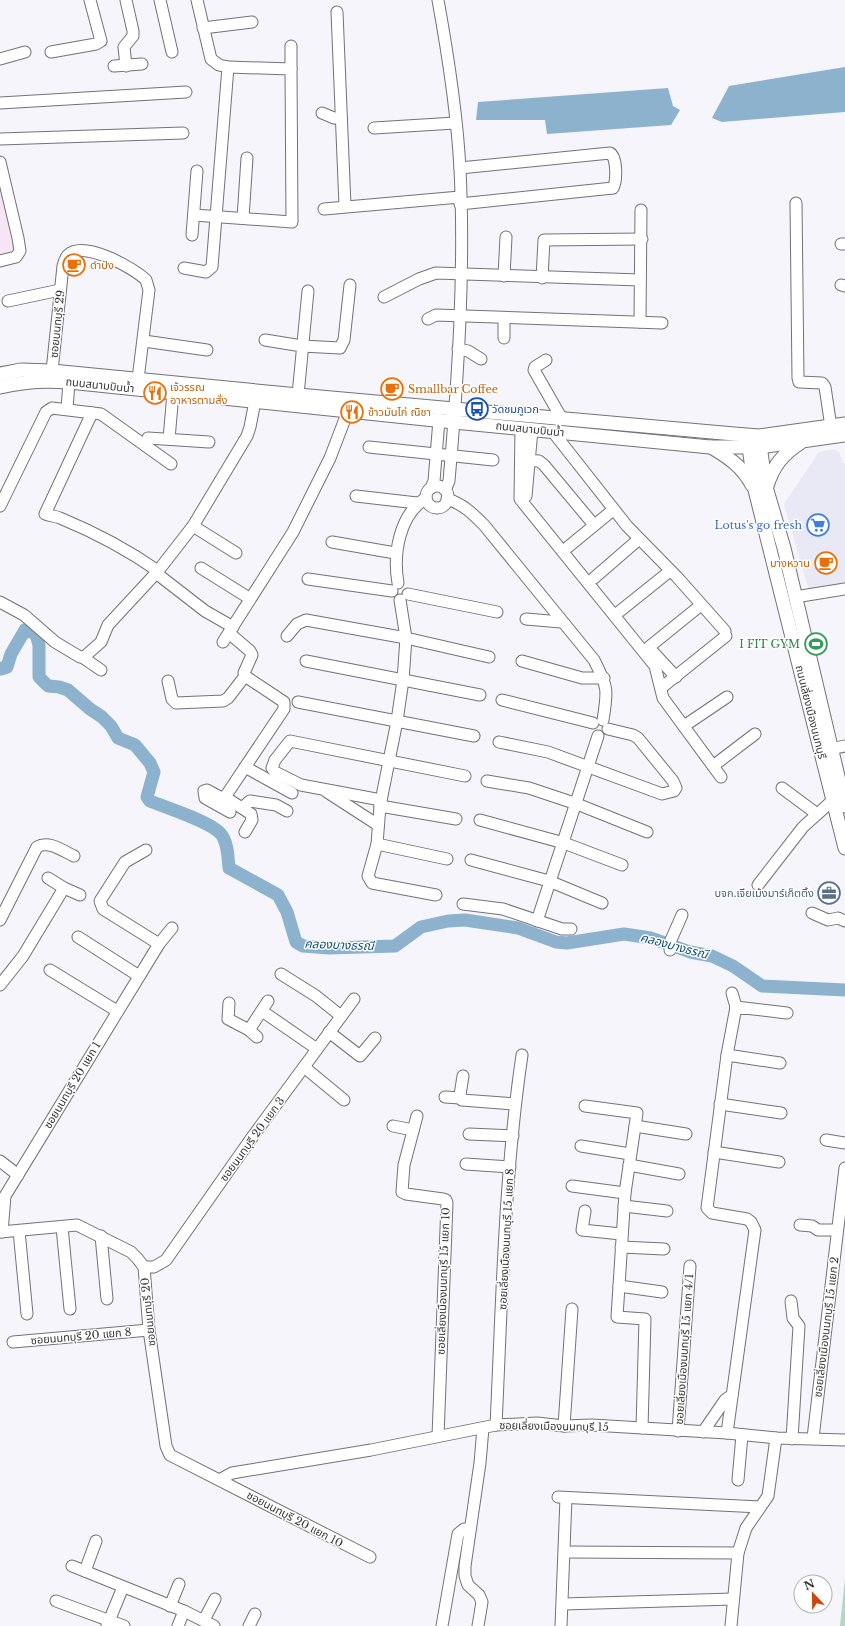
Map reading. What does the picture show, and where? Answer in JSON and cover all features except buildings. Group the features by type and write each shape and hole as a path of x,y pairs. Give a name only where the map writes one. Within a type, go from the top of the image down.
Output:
{"main road":[{"name":"ถนนสนามบินน้ำ","path":"0,374 21,370 52,371 298,395 454,416 521,429 710,447 754,441 845,424"},
{"name":"ถนนสนามบินน้ำ","path":"0,387 22,382 43,380 255,400 439,420 454,416 512,414 754,441 803,441 845,435"},
{"path":"512,414 521,429 532,417"},
{"name":"ถนนเลี่ยงเมืองนนทบุรี","path":"754,441 760,488 840,793 845,806"},
{"path":"710,447 736,463 760,488 783,455 803,441"},
{"name":"ถนนเลี่ยงเมืองนนทบุรี","path":"760,488 784,548 840,793 845,848"}],"street":[{"path":"51,52 96,44 101,41 90,0"},
{"path":"126,0 133,36 124,47 126,66"},
{"path":"160,0 172,52"},
{"path":"197,0 211,59 219,65 228,67 291,69"},
{"path":"425,496 428,504 437,508 444,505 449,481 460,317 460,168 444,36 438,0"},
{"path":"337,12 345,206"},
{"path":"203,28 252,22"},
{"path":"194,215 292,222 291,46"},
{"path":"0,60 25,52"},
{"path":"114,66 142,64"},
{"path":"184,268 206,272 211,270 228,67"},
{"path":"0,103 186,92"},
{"path":"322,113 334,118 341,118"},
{"path":"374,128 455,123"},
{"path":"0,139 183,133"},
{"path":"324,209 345,206 460,200 613,188 615,181 614,158 610,153 460,168"},
{"path":"243,218 247,158"},
{"path":"0,162 20,246 20,251 16,257 0,261"},
{"path":"192,235 197,171"},
{"path":"796,203 798,378 799,382 822,383 825,387 831,426"},
{"path":"640,322 642,239 641,210"},
{"path":"504,276 506,237"},
{"path":"542,278 544,240 642,239"},
{"name":"ซอยนนทบุรี 29","path":"52,371 63,266 68,255 78,251 107,257 122,262 146,280 149,290 144,341"},
{"path":"384,297 419,278 436,273 542,278 640,280"},
{"path":"265,340 302,346 337,349 343,345 350,285"},
{"path":"8,301 60,290"},
{"path":"298,395 308,291"},
{"path":"428,318 436,316 662,323"},
{"path":"504,319 504,338"},
{"path":"138,379 144,341 207,350"},
{"path":"458,349 468,351 481,359"},
{"path":"546,360 535,367 534,370 562,419"},
{"path":"67,409 69,382"},
{"path":"169,439 173,393"},
{"path":"82,657 101,642 108,625 157,572 193,526 247,436 255,400"},
{"path":"0,506 46,412 52,408 92,413 105,417 171,464"},
{"path":"228,634 249,598 293,532 330,458 348,410"},
{"path":"92,413 46,514 59,517 136,556 205,611 228,634 250,651 252,655 245,676 228,698 220,702 176,703 172,699 168,681"},
{"path":"439,420 434,481 406,522 396,553 395,587 393,596 497,612"},
{"path":"521,429 526,460 523,497 658,664 676,677"},
{"path":"553,432 613,510 726,634 661,688"},
{"path":"148,438 209,442"},
{"path":"369,447 492,460"},
{"path":"526,460 538,461 544,465 594,525"},
{"path":"356,496 425,496 438,486 446,494 469,510 484,525 561,622 594,660 606,682 607,698 601,724 606,733 598,736 564,843 549,881 536,921"},
{"path":"568,547 613,510"},
{"path":"193,526 236,552"},
{"path":"553,535 568,547 594,578 618,613 650,647 658,664 663,698 721,777"},
{"path":"594,578 639,539"},
{"path":"332,542 396,553"},
{"path":"201,568 249,598"},
{"path":"618,613 670,571"},
{"path":"308,579 395,587 406,585 404,597 406,638 403,680 397,721 381,803 377,844 368,876 372,883 436,895"},
{"path":"795,597 845,589"},
{"path":"0,602 24,615 55,642 82,657 101,670"},
{"path":"650,647 701,605"},
{"path":"526,619 561,622"},
{"path":"288,636 297,624 306,620 406,638 489,657"},
{"path":"306,661 480,695"},
{"path":"522,661 582,678 604,678"},
{"path":"225,797 284,709 284,702 245,676"},
{"path":"684,726 726,697"},
{"path":"499,742 546,752 589,766 662,794 674,791 676,788 638,738 633,735 601,724 502,700"},
{"path":"298,702 474,736"},
{"path":"712,766 755,734"},
{"path":"456,819 301,785 274,772 272,768 275,760 290,741 388,762 465,776"},
{"path":"830,749 845,746"},
{"path":"245,767 292,793"},
{"path":"487,781 529,788 577,804 647,832"},
{"path":"782,788 817,814"},
{"path":"322,789 378,825"},
{"path":"230,812 205,798 203,794 207,790 220,797 225,797 251,814 253,817 245,832"},
{"path":"758,885 796,835 840,793"},
{"path":"242,808 250,801 276,805 287,811"},
{"path":"480,820 564,843 622,865"},
{"path":"377,844 446,859"},
{"path":"0,920 37,847 41,845 51,845 74,856"},
{"path":"146,850 125,862 100,901 103,909 159,944"},
{"path":"471,860 549,881 602,903"},
{"path":"48,878 64,888 80,895"},
{"path":"0,986 23,956 64,888"},
{"path":"463,904 503,909 562,929 571,929"},
{"path":"812,913 828,920 838,918 845,921"},
{"path":"670,946 682,915"},
{"name":"ซอยนนทบุรี 20 แยก 1","path":"1,1232 5,1196 117,1011 159,944 172,928"},
{"path":"78,937 140,976"},
{"path":"50,970 117,1011"},
{"path":"281,974 316,996 341,1016"},
{"path":"727,1433 755,1230 751,1222 747,1219 712,1213 707,1208 727,1055 736,1007 732,993"},
{"name":"ซอยนนทบุรี 20 แยก 3","path":"144,1267 154,1267 166,1260 317,1048 354,999"},
{"path":"229,1003 228,1019 253,1033 268,1001"},
{"path":"736,1007 787,1013"},
{"path":"262,1011 317,1048"},
{"path":"329,1032 360,1056 375,1038"},
{"name":"ซอยเลี่ยงเมืองนนทบุรี 15 แยก 8","path":"496,1425 510,1167 515,1104 522,1055"},
{"path":"727,1055 780,1063"},
{"path":"304,1067 344,1100"},
{"path":"460,1098 463,1076"},
{"path":"445,1097 515,1104"},
{"path":"720,1104 781,1113"},
{"path":"586,1106 637,1113 625,1193 620,1247 617,1317 645,1319 642,1428"},
{"name":"ซอยเลี่ยงเมืองนนทบุรี 15 แยก 10","path":"417,1116 404,1164 402,1192 406,1194 443,1199 446,1200 447,1203 438,1436"},
{"path":"393,1126 414,1130"},
{"path":"635,1126 686,1134"},
{"path":"470,1134 513,1136"},
{"path":"826,1140 845,1144"},
{"path":"581,1146 680,1174"},
{"path":"714,1152 779,1162"},
{"path":"0,1161 18,1175"},
{"path":"466,1164 510,1167"},
{"name":"ซอยเลี่ยงเมืองนนทบุรี 15 แยก 2","path":"812,1438 845,1168"},
{"path":"572,1186 625,1193"},
{"path":"624,1206 668,1211"},
{"path":"585,1211 582,1230 622,1234"},
{"name":"ซอยนนทบุรี 20","path":"1,1232 77,1225 131,1252 137,1258 144,1267 149,1330 167,1450 170,1455 222,1479"},
{"path":"800,1225 812,1226 818,1230 837,1230"},
{"path":"62,1227 70,1309"},
{"path":"19,1231 28,1314"},
{"path":"101,1236 107,1299"},
{"path":"620,1247 664,1249"},
{"name":"ซอยเลี่ยงเมืองนนทบุรี 15 แยก 4/1","path":"678,1431 690,1266"},
{"path":"619,1286 662,1292"},
{"path":"791,1301 793,1318 799,1326 792,1439"},
{"path":"564,1426 572,1309"},
{"name":"ซอยนนทบุรี 20 แยก 8","path":"13,1342 149,1330"},
{"path":"703,1432 725,1400 732,1395"},
{"name":"ซอยเลี่ยงเมืองนนทบุรี 15","path":"222,1479 232,1473 366,1451 496,1425 537,1423 564,1426 592,1425 727,1433 792,1439 812,1438 845,1440"},
{"path":"478,1626 482,1602 479,1595 468,1585 465,1576 470,1528 480,1463 483,1428"},
{"path":"738,1480 742,1435"},
{"path":"730,1626 738,1553 746,1528 768,1496 776,1438"},
{"name":"ซอยนนทบุรี 20 แยก 10","path":"222,1479 314,1530 370,1557"},
{"path":"561,1626 565,1552 562,1498 760,1507"},
{"path":"442,1626 458,1534 464,1529 470,1528"},
{"path":"85,1571 96,1541"},
{"path":"565,1552 738,1553"},
{"path":"72,1566 184,1611 209,1623 215,1599"},
{"path":"170,1606 179,1584"},
{"path":"108,1623 123,1587"},
{"path":"563,1604 732,1599"},
{"path":"56,1601 108,1623 124,1626"},
{"path":"178,1626 184,1611"},
{"path":"249,1626 255,1614"}],"shaded area":[{"path":"0,164 18,255 0,259"},
{"path":"834,449 839,452 843,463 845,463 845,589 810,594 784,504 819,452"}],"green space":[{"path":"845,1578 845,1626 840,1626"}],"water":[{"path":"845,67 845,112 722,122 712,118 729,86"},
{"path":"668,88 673,106 680,110 671,125 547,134 545,120 476,120 478,102"}],"waterway":[{"name":"คลองบางธรณี","path":"0,668 7,667 11,654 25,630 36,634 39,645 39,677 48,686 68,690 102,717 111,726 118,738 135,745 150,763 154,772 147,797 150,801 198,819 215,828 225,840 229,868 278,895 287,912 296,942 303,946 329,948 395,946 421,927 448,921 465,920 518,928 556,942 567,943 624,934 651,938 690,952 712,956 733,966 762,986 845,990"}],"place":[{"name":"ดำปัง","path":"74,265"},
{"name":"Smallbar Coffee","path":"392,389"},
{"name":"เจ้วรรณ อาหารตามสั่ง","path":"155,393"},
{"name":"วัดชมภูเวก","path":"477,409"},
{"name":"ข้าวมันไก่ ณิชา","path":"352,412"},
{"name":"Lotus's go fresh","path":"818,525"},
{"name":"บางหวาน","path":"826,563"},
{"name":"I FIT GYM","path":"816,644"},
{"name":"บจก.เจียเม้งมาร์เก็ตติ้ง","path":"829,893"}]}
